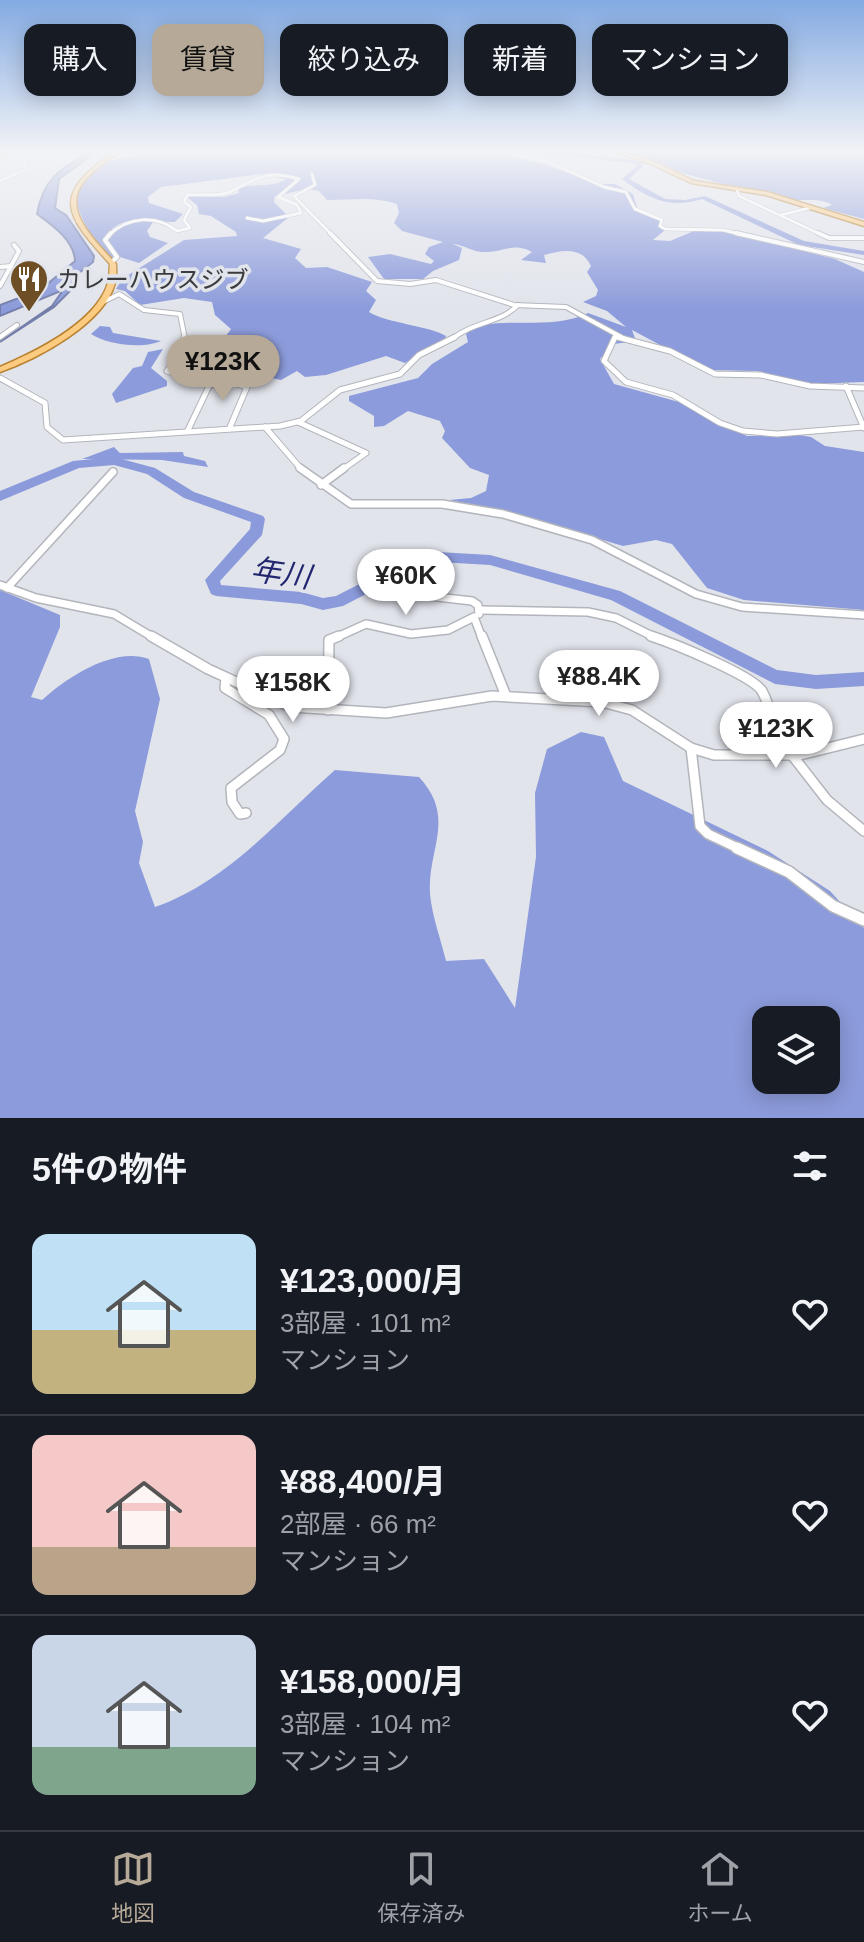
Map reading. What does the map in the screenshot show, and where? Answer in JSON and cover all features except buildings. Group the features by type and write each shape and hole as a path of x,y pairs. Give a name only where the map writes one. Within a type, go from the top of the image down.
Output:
{"main road":[{"path":"0,370 68,335 101,303 113,277 112,262 94,245 77,221 73,204"},
{"path":"798,204 864,224"}],"street":[{"path":"112,262 117,257 105,240 120,225 146,220 168,223 177,231 190,228 184,220 191,207 187,204"},
{"path":"247,218 263,221 301,213 295,204"},
{"path":"302,204 377,281 410,284 436,280 489,299 518,305 566,307 615,336 670,351 715,374 761,375 810,386 864,388"},
{"path":"632,204 635,209 662,220 660,226 665,229 723,230 824,256 864,262"},
{"path":"757,204 831,238 864,238"},
{"path":"781,215 809,208"},
{"path":"0,286 19,251 14,245"},
{"path":"0,267 11,266"},
{"path":"101,303 119,294 152,313 178,313 186,346 167,371 210,385 230,382 247,387 230,427"},
{"path":"0,378 45,403 47,427 63,440 265,427 298,422 334,393 400,374 419,355 448,342 471,324 507,316 518,305"},
{"path":"0,337 17,325"},
{"path":"615,336 604,361 621,382 675,396 731,428 749,432 864,427 846,386"},
{"path":"188,430 210,385"},
{"path":"298,422 366,453 321,485"},
{"path":"265,427 293,463 351,504 399,501 462,506 592,540 696,594 742,607 864,615"},
{"path":"113,472 3,586 36,598 114,614 282,706 386,713 506,696 620,705 691,748 714,755 787,755 864,739"},
{"path":"428,596 472,601 506,696"},
{"path":"328,710 330,638 366,624 407,634 441,631 477,613 599,614 690,650 760,687 775,721 773,737 827,800 864,831"},
{"path":"226,678 225,688 269,715 284,739 280,750 231,788 230,797 236,810 240,814 246,813"},
{"path":"691,748 700,826 708,834 789,872 833,906 864,920"}],"shaded area":[{"path":"39,204 56,204 55,208 66,215 94,256 93,262 74,277 74,287 54,307 0,342 52,306 63,290 0,316 0,305 40,290 75,261 71,246 37,214"},
{"path":"78,204 153,204 183,214 175,222 146,221 153,222 147,231 150,237 168,243 139,263 120,257 107,242 122,226 145,221 126,222 111,230 103,241 115,257 111,258 93,237"},
{"path":"276,204 289,217 263,238 301,249 295,258 306,268 327,267 372,282 366,291 376,300 369,312 446,336 444,342 405,363 386,356 326,375 305,377 297,371 281,380 272,378 254,365 205,359 205,347 223,340 231,329 215,315 212,302 184,298 140,305 125,291 116,289 122,279 184,240 237,236 236,232 211,216 199,214 197,205"},
{"path":"397,204 636,204 638,211 661,220 660,226 665,230 653,240 670,241 694,231 721,230 835,259 864,272 864,382 810,384 757,371 707,370 632,330 636,341 614,344 600,359 614,384 679,402 747,436 799,435 811,437 825,446 864,452 864,610 744,600 707,588 672,544 656,540 623,546 503,510 449,500 471,498 486,491 489,475 470,468 442,438 445,431 440,421 408,411 384,426 374,427 374,416 349,401 349,396 418,378 432,364 468,342 466,334 489,324 556,322 588,313 626,327 607,311 583,302 596,296 598,290 587,272 591,266 577,252 544,255 546,263 521,260 532,252 519,248 482,252 453,244 462,248 459,260 433,271 423,279 384,279 368,257 390,254 431,264 434,261 425,254 429,247 443,242 402,231 394,223 399,213"},
{"path":"864,204 864,219 823,208"},
{"path":"100,326 110,327 113,333 161,341 145,345 116,343 91,334"},
{"path":"163,349 151,368 167,381 167,386 116,403 112,394 133,368 142,366 148,352"},
{"path":"114,447 120,453 183,452 184,456 205,461 208,467 162,460 82,459"},
{"path":"0,590 60,615 60,627 31,697 42,700 78,673 107,660 136,656 149,659 160,699 135,811 143,842 139,863 155,907 181,896 229,866 335,770 419,777 436,806 438,834 430,894 446,961 484,959 515,1008 536,857 535,793 547,749 581,732 604,737 623,781 768,851 830,891 864,928 864,1118 0,1118"}],"waterway":[{"path":"718,204 802,243 864,253"},
{"name":"年川","path":"0,496 77,464 114,461 151,471 189,495 258,519 257,531 212,580 216,590 301,598 323,604 338,602 388,576 438,557 490,560 615,595 775,677 816,682 864,679"}],"place":[{"name":"カレーハウスジブ","path":"29,313"}]}
